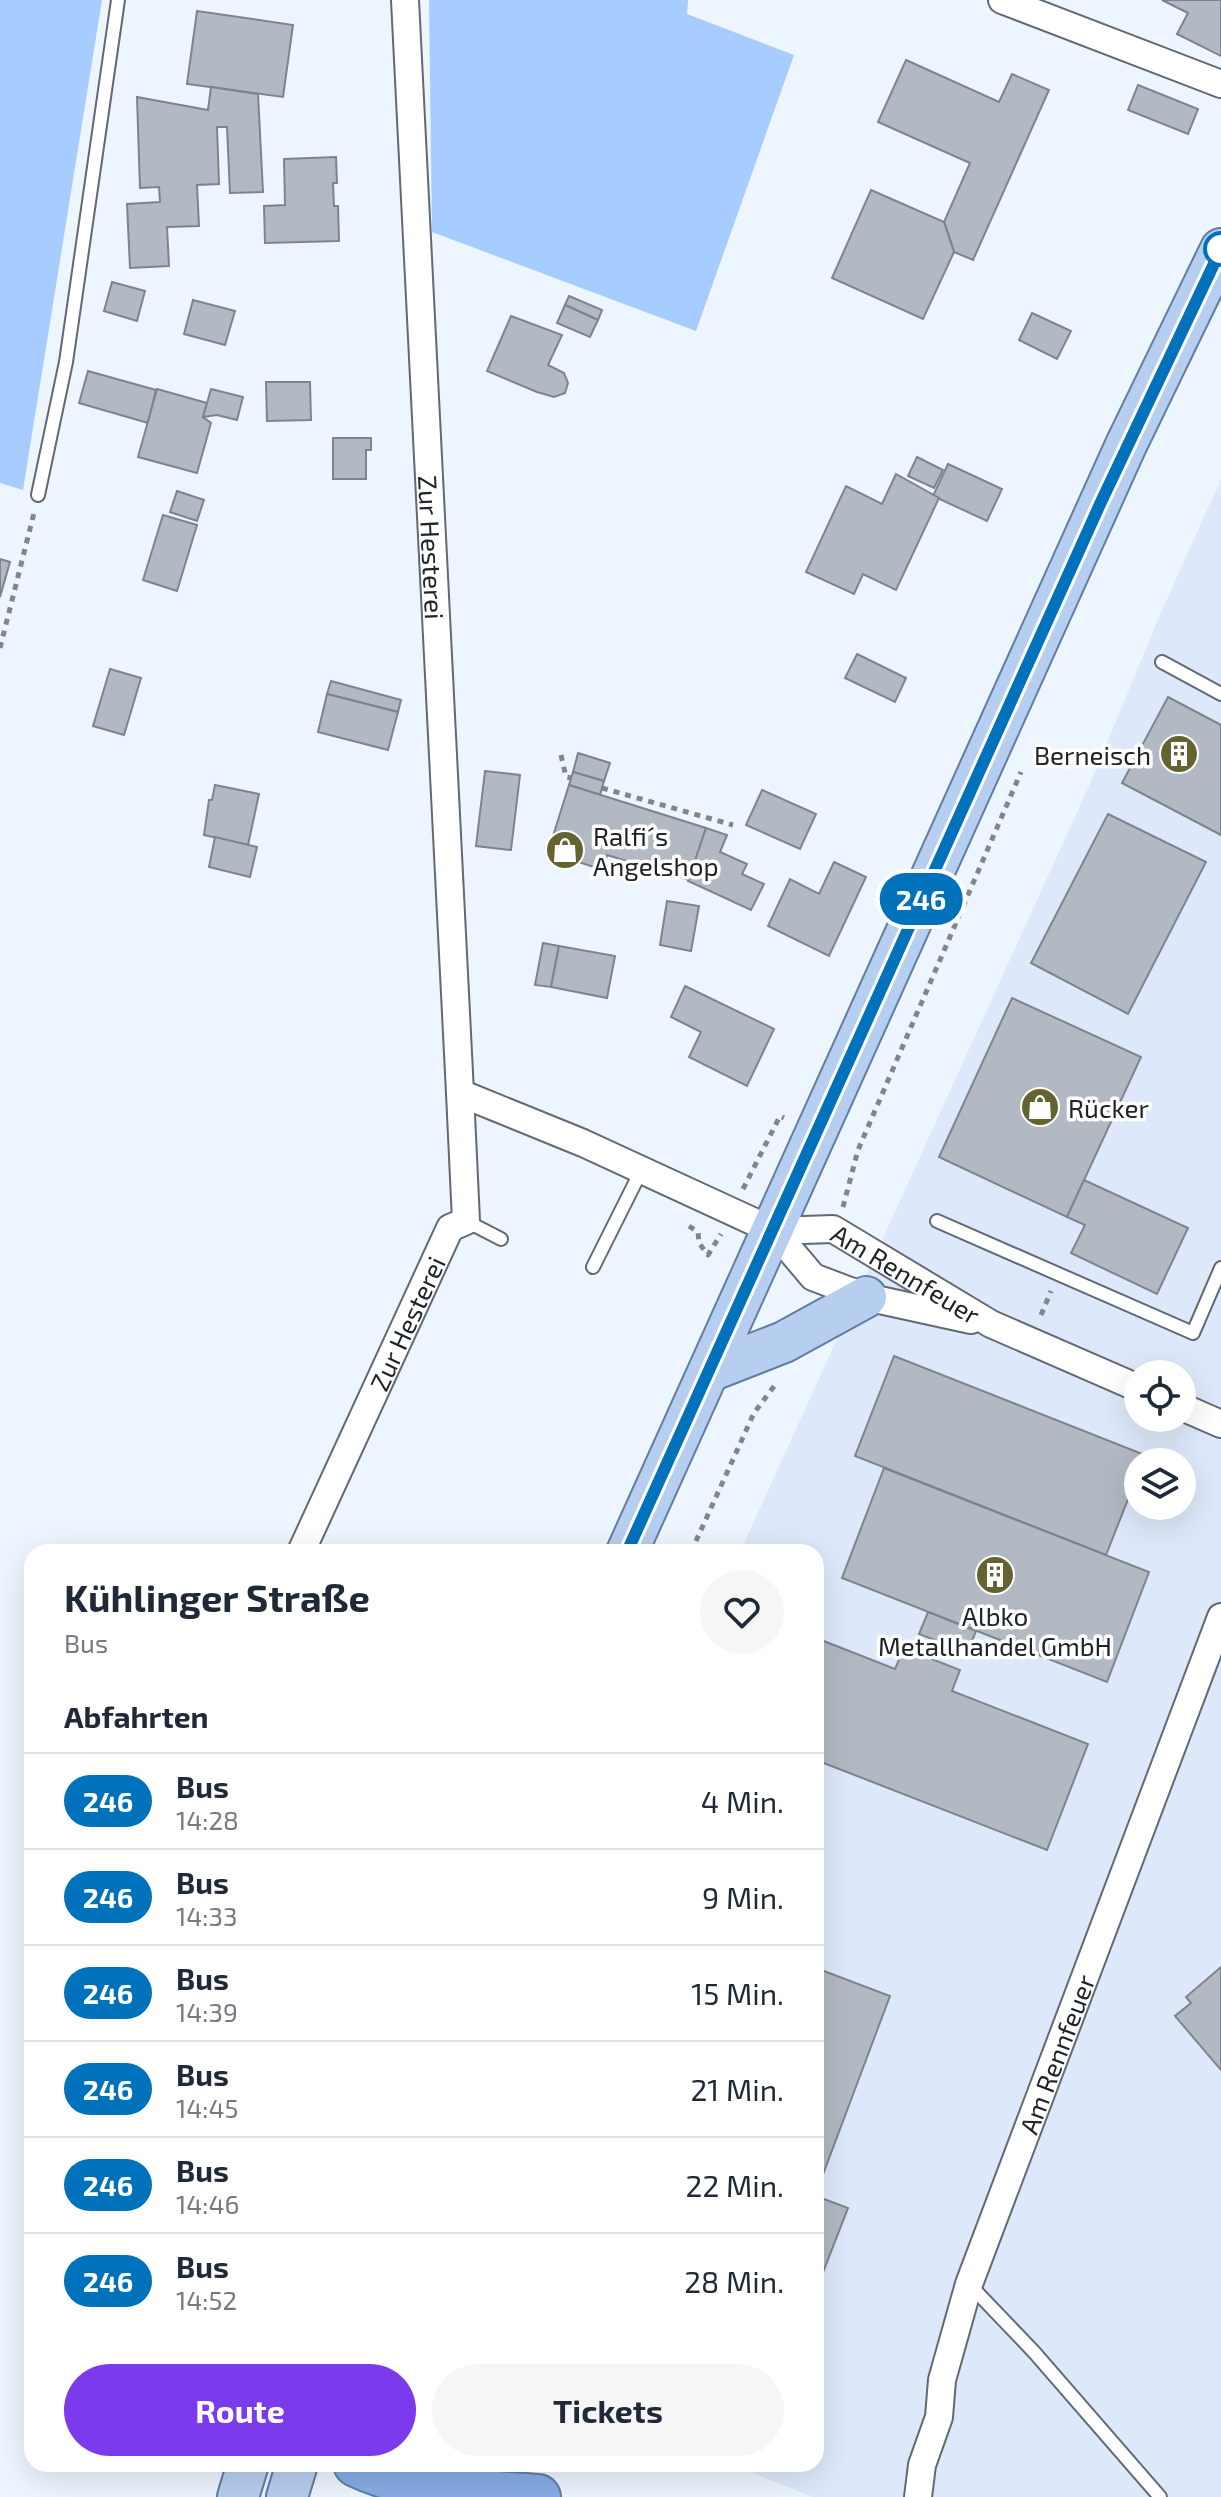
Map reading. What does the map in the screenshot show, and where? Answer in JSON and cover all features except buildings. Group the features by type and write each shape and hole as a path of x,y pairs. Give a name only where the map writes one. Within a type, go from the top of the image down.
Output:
{"highway":[{"path":"373,2472 423,2493 538,2497"},
{"path":"493,2472 538,2497"}],"main road":[{"path":"631,1544 1023,672 1221,249"},
{"path":"710,1371 802,1331 866,1297"},
{"path":"238,2497 246,2472"},
{"path":"287,2497 295,2472"}],"street":[{"name":"Zur Hesterei","path":"305,1544 450,1228 466,1221 405,0"},
{"path":"1002,0 1221,84"},
{"path":"460,1093 774,1231"},
{"name":"Am Rennfeuer","path":"774,1231 833,1229 991,1324 1124,1382"},
{"name":"Am Rennfeuer","path":"774,1231 813,1277 866,1297 991,1324"},
{"path":"1196,1413 1221,1424"},
{"name":"Am Rennfeuer","path":"918,2497 922,2465 939,2417 942,2380 969,2284 1221,1617"}],"lane":[{"path":"38,495 66,362 118,0"},
{"path":"1162,662 1221,694"},
{"path":"593,1267 641,1171"},
{"path":"466,1221 501,1239"},
{"path":"937,1221 1193,1333 1221,1268"},
{"path":"969,2284 1034,2352 1160,2497"}],"path":[{"path":"0,648 38,495"},
{"path":"561,755 566,777 571,778"},
{"path":"602,788 733,825"},
{"path":"848,1196 858,1150"},
{"path":"695,1544 754,1413 777,1383 805,1356 802,1331"}],"shaded area":[{"path":"0,0 102,0 23,490 0,483"},
{"path":"429,0 688,0 687,14 794,55 696,331 432,232"},
{"path":"1221,479 1221,2497 812,2497 751,2472 824,2472 824,1544 744,1544 1089,786 1162,610"}],"bus line":[{"name":"246","path":"631,1544 1126,445 1221,249"}],"place":[{"name":"Berneisch","path":"1179,754"},
{"name":"Ralfi´s Angelshop","path":"565,850"},
{"name":"Rücker","path":"1040,1107"},
{"name":"Albko Metallhandel GmbH","path":"995,1575"}]}
